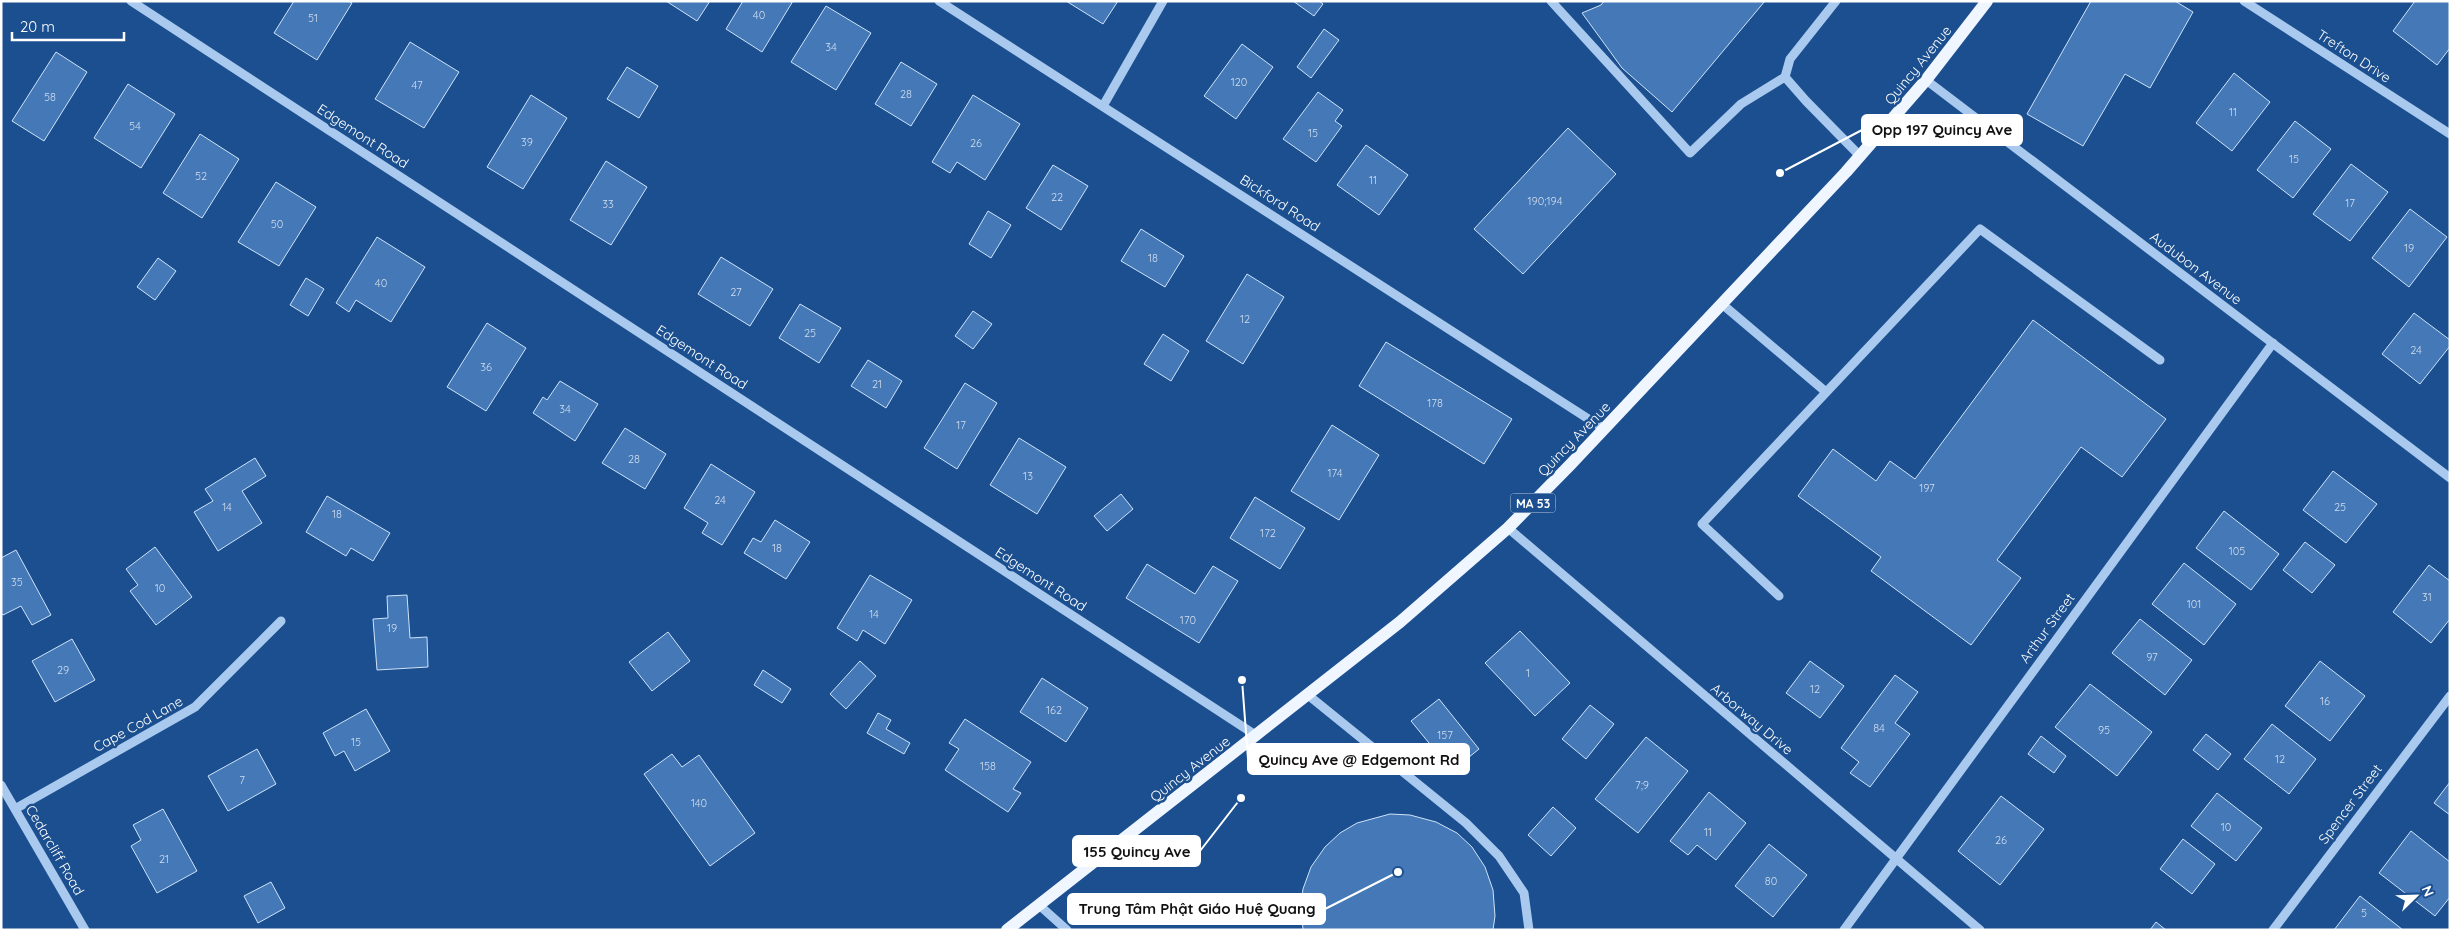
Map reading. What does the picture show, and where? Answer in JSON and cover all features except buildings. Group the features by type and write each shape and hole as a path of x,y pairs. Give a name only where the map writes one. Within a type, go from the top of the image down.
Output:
{"main road":[{"name":"Quincy Avenue","path":"1007,930 1257,736 1424,602 1508,528 1860,156 1926,80 1987,1"}],"street":[{"name":"Edgemont Road","path":"132,1 1257,736"},
{"name":"Bickford Road","path":"940,1 1604,428"},
{"path":"1104,106 1163,1"},
{"path":"1551,1 1690,154 1742,104 1785,77 1790,59 1836,1"},
{"name":"Trefton Drive","path":"2244,1 2450,134"},
{"path":"1785,77 1860,156"},
{"name":"Audubon Avenue","path":"1926,80 2450,478"},
{"path":"1778,596 1702,524 1980,230 2160,360"},
{"path":"1722,304 1826,392"},
{"name":"Arthur Street","path":"1844,930 1897,860 1940,796 2273,343"},
{"name":"Arborway Drive","path":"1508,528 1980,930"},
{"name":"Cape Cod Lane","path":"15,809 195,707 281,621"},
{"path":"1308,695 1466,823 1499,856 1524,893 1529,930"},
{"name":"Spencer Street","path":"2273,930 2450,696"},
{"name":"Cedarcliff Road","path":"1,784 85,930"},
{"path":"1039,905 1067,930"}],"place":[{"name":"Opp 197 Quincy Ave","path":"1780,173"},
{"name":"Quincy Ave @ Edgemont Rd","path":"1242,680"},
{"name":"155 Quincy Ave","path":"1241,798"},
{"name":"Trung Tâm Phật Giáo Huệ Quang","path":"1398,872"}]}
